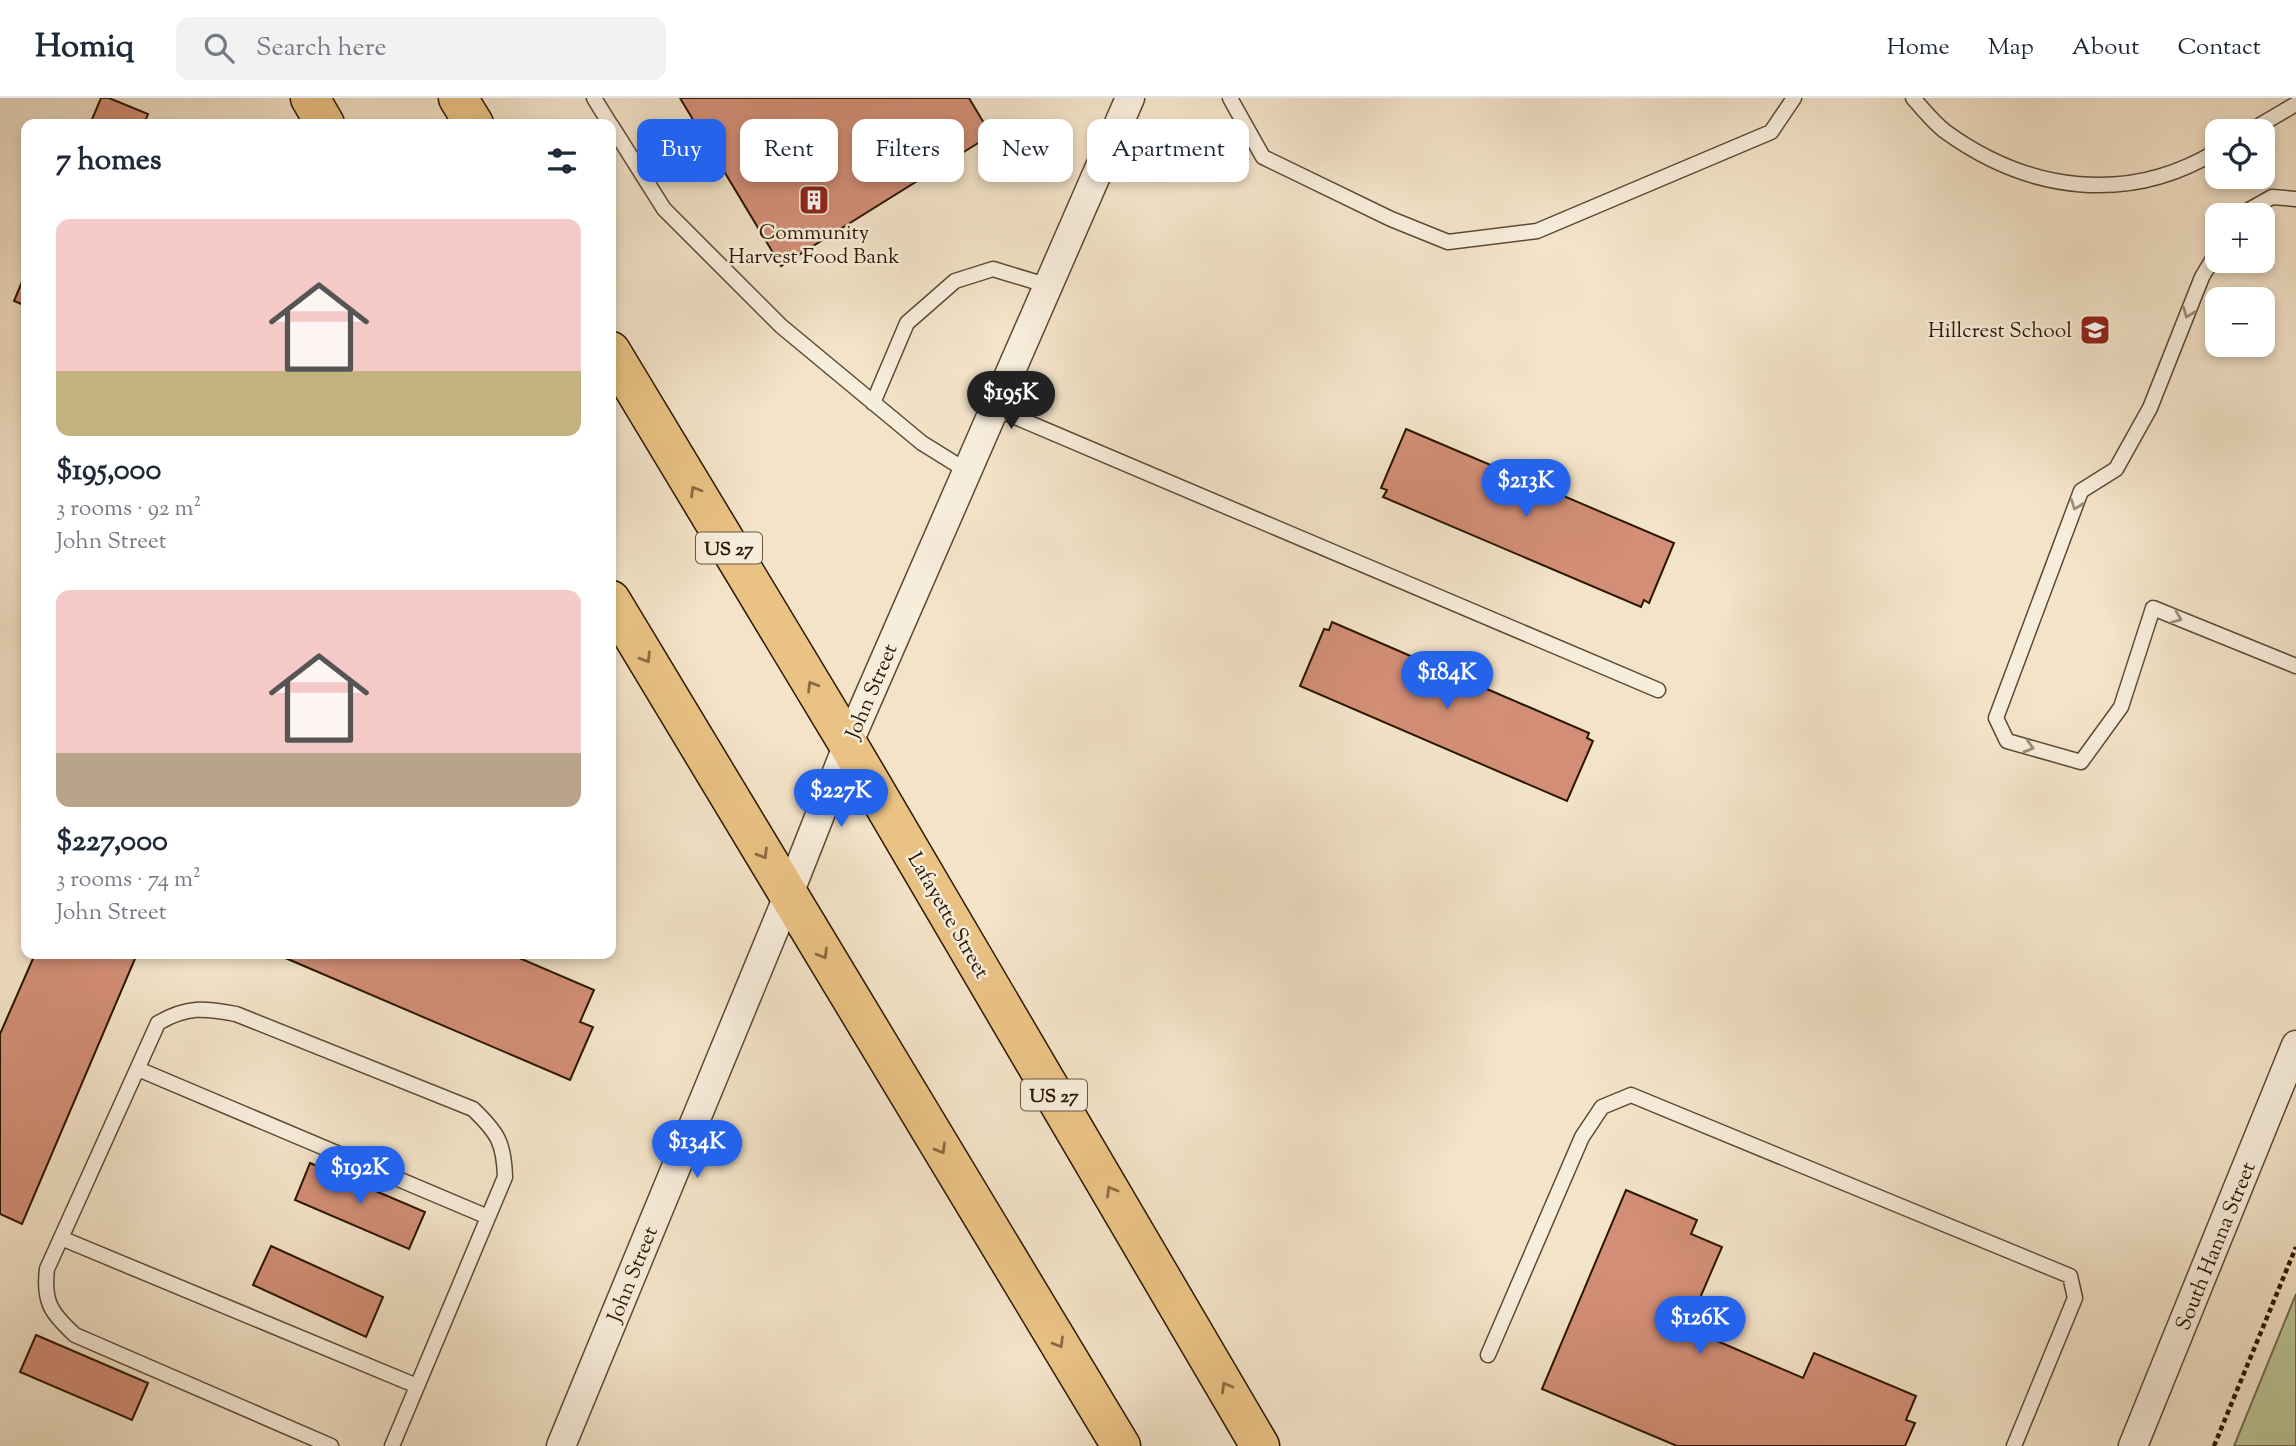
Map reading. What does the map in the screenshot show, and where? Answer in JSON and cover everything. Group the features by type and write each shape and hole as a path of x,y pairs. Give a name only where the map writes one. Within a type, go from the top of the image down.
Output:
{"highway":[{"path":"310,98 322,119"},
{"path":"458,98 471,119"},
{"name":"Lafayette Street","path":"616,359 848,744 1261,1446"},
{"path":"616,608 1121,1446"}],"street":[{"name":"John Street","path":"561,1446 848,744 1130,98"},
{"name":"South Hanna Street","path":"2133,1446 2296,1045"}],"lane":[{"path":"594,98 607,119"},
{"path":"1230,98 1263,157 1391,219 1448,242 1537,231 1771,132 1794,98"},
{"path":"1913,98 1945,131 2001,165 2035,177 2087,187 2147,182 2205,156"},
{"path":"2270,119 2296,104"},
{"path":"616,133 664,209 780,326 922,443 967,471"},
{"path":"2261,203 2272,197 2296,199"},
{"path":"873,403 907,323 955,281 993,269 1049,286"},
{"path":"2205,272 2150,408 2123,457 2116,469 2081,491 1996,718 2007,741 2081,762 2121,707 2154,608 2296,666"},
{"path":"995,408 1658,690"},
{"path":"331,1446 75,1335 54,1315 44,1291 47,1269 158,1023 177,1012 206,1009 236,1014 473,1110 494,1129 504,1151 505,1177 392,1446"},
{"path":"138,1069 488,1217"},
{"path":"1488,1355 1582,1138 1602,1107 1631,1096 2070,1276 2075,1298 2014,1446"},
{"path":"61,1238 417,1386"}],"path":[{"path":"2214,1446 2296,1247"}],"green space":[{"path":"2296,1294 2296,1446 2234,1446"}],"building":[{"path":"101,98 109,98 148,114 146,119 92,119"},
{"path":"680,98 969,98 981,119 978,119 978,143 964,152 964,119 852,119 852,182 916,182 781,266 726,175 726,119 693,119"},
{"path":"21,284 21,304 14,301"},
{"path":"1406,429 1674,543 1649,603 1644,600 1641,607 1383,497 1387,490 1381,488"},
{"path":"1332,622 1589,733 1587,738 1593,741 1567,801 1300,686 1324,629 1329,630"},
{"path":"33,959 135,959 22,1224 0,1214 0,1034"},
{"path":"288,959 522,959 594,990 580,1022 593,1027 570,1080"},
{"path":"310,1163 425,1212 409,1249 295,1200"},
{"path":"1626,1190 1697,1220 1691,1234 1722,1247 1687,1328 1803,1378 1814,1353 1916,1396 1906,1420 1915,1423 1905,1446 1677,1446 1542,1389"},
{"path":"271,1246 383,1297 366,1337 253,1285"},
{"path":"36,1335 148,1383 132,1420 20,1372"}],"place":[{"name":"Community Harvest Food Bank","path":"814,200"},
{"name":"Hillcrest School","path":"2095,330"}]}
